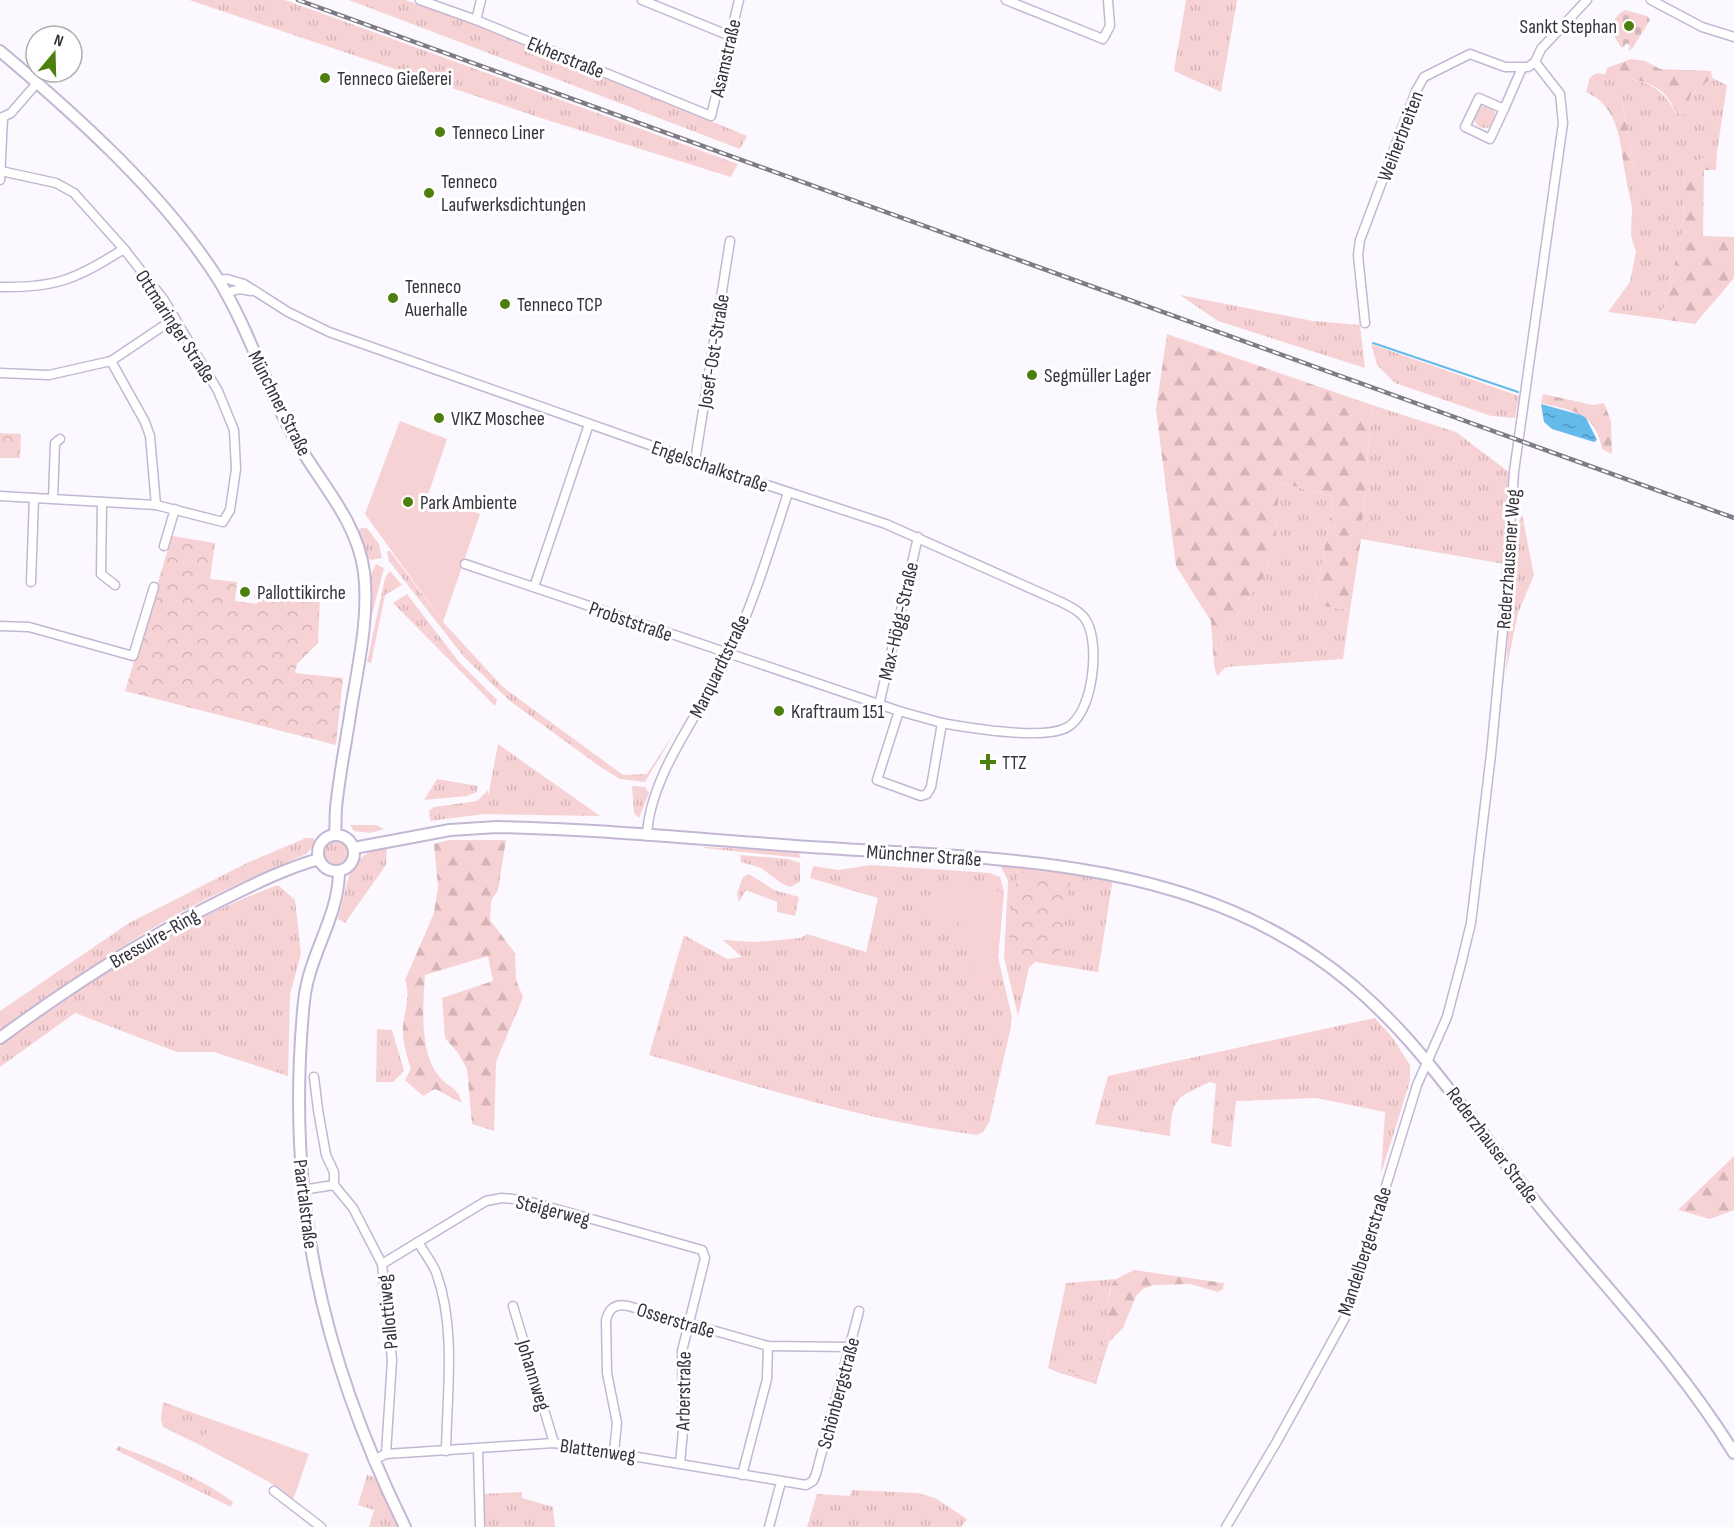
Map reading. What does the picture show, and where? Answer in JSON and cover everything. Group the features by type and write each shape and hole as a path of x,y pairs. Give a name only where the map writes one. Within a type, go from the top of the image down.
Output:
{"main road":[{"name":"Münchner Straße","path":"0,51 24,72"},
{"name":"Münchner Straße","path":"38,84 138,180 174,220 219,280 268,388 296,440 342,510 362,561 365,589 364,620 336,800 335,835"},
{"path":"354,848 385,840 450,830 497,827 647,836"},
{"path":"335,835 345,837 354,848 352,861 339,871 327,868 319,859 321,844 327,838 335,835"},
{"name":"Münchner Straße","path":"647,836 1049,865 1130,877 1198,897"},
{"name":"Bressuire-Ring","path":"0,1038 64,991 184,918 283,872 319,859"},
{"name":"Paartalstraße","path":"339,871 335,910 314,955 305,999 298,1088 302,1190 318,1292 344,1384 373,1460 405,1527"},
{"name":"Rederzhauser Straße","path":"1198,897 1246,916 1318,958 1373,1003 1427,1059 1528,1192 1672,1364 1711,1416 1734,1453"}],"street":[{"name":"Ekherstraße","path":"420,0 476,20 711,116"},
{"path":"476,20 481,0"},
{"path":"642,0 730,36"},
{"name":"Asamstraße","path":"711,116 739,0"},
{"path":"1006,0 1103,39 1110,26 1108,0"},
{"path":"1504,109 1479,98 1465,127 1490,139 1504,109 1522,68 1535,62 1542,49 1587,0"},
{"path":"1651,0 1702,27 1734,37"},
{"name":"Weiherbreiten","path":"1365,323 1358,255 1360,240 1399,130 1424,76 1470,54 1480,56 1490,63 1522,68"},
{"name":"Rederzhausener Weg","path":"1427,1059 1447,1017 1471,923 1503,629 1514,472 1563,123 1560,94 1535,62"},
{"path":"0,180 2,116 11,113 36,84"},
{"name":"Ottmaringer Straße","path":"1,171 65,187 124,249 175,318 218,391 234,430 236,469 227,518 220,522 175,509"},
{"name":"Josef-Ost-Straße","path":"695,461 730,241"},
{"path":"0,287 42,287 59,283 83,275 124,249"},
{"name":"Engelschalkstraße","path":"219,280 236,281 329,332 695,461 886,524 1044,594 1081,614 1087,622 1093,645 1088,700"},
{"path":"225,293 240,289 254,291"},
{"path":"0,373 49,375 111,361 175,318"},
{"path":"111,361 148,429 154,454 156,505"},
{"path":"534,588 589,424"},
{"path":"53,499 55,443 60,439"},
{"name":"Marquardtstraße","path":"647,836 647,821 657,785 729,654 755,590 788,493"},
{"path":"0,496 156,505 175,509 164,546"},
{"path":"31,582 34,498"},
{"path":"102,502 101,574 115,585"},
{"name":"Max-Högg-Straße","path":"879,705 918,537"},
{"name":"Probststraße","path":"465,564 879,705 942,723 985,730 1052,732 1075,723 1088,700"},
{"path":"0,626 29,627 133,656 154,587"},
{"path":"899,711 877,780 921,796 927,794 931,787 942,723"},
{"name":"Mandelbergerstraße","path":"1226,1527 1276,1443 1346,1316 1427,1059"},
{"name":"Pallottiweg","path":"314,1077 326,1155 334,1172 334,1185 353,1208 382,1264 392,1360 386,1454"},
{"path":"302,1190 334,1185"},
{"name":"Steigerweg","path":"382,1264 478,1205 502,1198 524,1200 702,1250"},
{"path":"418,1242 436,1273 445,1305 448,1359 446,1451"},
{"name":"Arberstraße","path":"680,1463 683,1431 682,1351 705,1258 702,1250"},
{"name":"Osserstraße","path":"614,1452 617,1423 608,1373 607,1313 614,1306 623,1305 768,1346 849,1347"},
{"name":"Johannweg","path":"513,1306 554,1443"},
{"name":"Schönbergstraße","path":"816,1474 859,1311"},
{"path":"742,1474 767,1379 768,1346"},
{"name":"Blattenweg","path":"373,1460 386,1454 554,1443 806,1485 813,1481 816,1474"},
{"path":"478,1449 480,1527"},
{"path":"770,1527 781,1482"},
{"path":"274,1491 321,1527"}],"green space":[{"path":"189,0 285,0 738,164 731,177 547,120"},
{"path":"349,0 405,0 486,27 747,136 740,149"},
{"path":"1186,0 1237,0 1221,92 1174,71"},
{"path":"1625,10 1647,16 1650,20 1632,49 1628,51 1630,46 1627,43 1622,48 1613,32 1615,18"},
{"path":"1631,59 1645,61 1660,69 1711,71 1712,78 1691,94 1686,114 1681,116 1661,91 1647,83 1605,75 1607,68"},
{"path":"1597,73 1643,82 1661,93 1676,113 1686,114 1691,94 1712,78 1727,85 1717,152 1685,167 1683,230 1661,319 1608,312 1630,282 1636,252 1631,236 1632,208 1625,173 1634,166 1622,102 1590,77"},
{"path":"1590,77 1622,102 1634,166 1625,173 1619,137 1612,116 1597,98 1586,92"},
{"path":"1485,106 1493,109 1496,117 1493,125 1485,128 1477,125 1474,117 1477,109"},
{"path":"1717,152 1716,170 1704,170 1703,236 1734,237 1734,278 1695,324 1661,319 1683,230 1685,167"},
{"path":"1180,295 1313,321 1360,325 1365,368 1218,321"},
{"path":"1167,334 1372,405 1361,539 1350,610 1314,605 1334,497 1279,482 1276,537 1263,578 1221,638 1222,660 1214,665 1211,621 1176,566 1156,410"},
{"path":"1371,344 1519,396 1515,418 1491,416 1395,383 1377,365"},
{"path":"1543,394 1593,405 1604,403 1611,421 1612,454 1602,449 1599,437 1588,420 1572,411 1541,403"},
{"path":"1372,405 1456,432 1510,473 1504,564 1361,539"},
{"path":"400,421 447,439 428,495 480,514 443,622 365,514"},
{"path":"0,433 21,434 20,458 0,458"},
{"path":"1278,482 1334,497 1314,605 1350,610 1343,659 1226,667 1217,676 1214,665 1222,660 1221,638 1263,578 1276,537"},
{"path":"1522,514 1534,575 1518,613 1506,671 1508,633 1513,611 1512,552"},
{"path":"367,528 379,544 382,558 371,560 367,557 357,530"},
{"path":"172,536 215,543 210,579 237,582 235,601 257,604 258,599 254,598 256,586 320,596 318,643 297,664 295,673 343,678 336,745 125,691"},
{"path":"387,551 390,551 443,622 503,687 623,775 647,774 676,730 645,782 620,779 510,701 464,657 389,561"},
{"path":"376,564 384,568 368,630 371,574"},
{"path":"390,571 402,585 385,595 371,663 367,662 385,578"},
{"path":"407,594 459,662 497,700 495,706 393,603"},
{"path":"498,744 600,816 484,814 430,821 429,811 434,807 477,801 488,790 488,797"},
{"path":"437,779 478,786 477,792 467,796 424,800"},
{"path":"632,786 645,787 649,793 639,818 634,813"},
{"path":"350,825 376,825 384,829 370,833 354,831"},
{"path":"306,838 313,838 316,843 306,854 213,896 158,925 98,963 0,1033 0,1011 129,923 247,863"},
{"path":"337,840 346,844 350,853 346,862 337,866 328,862 324,853 328,844"},
{"path":"449,840 506,840 498,890 491,901 490,920 515,953 516,980 523,997 496,1062 494,1131 472,1124 467,1069 458,1053 445,1038 442,998 493,981 488,956 425,975 424,1028 428,1054 439,1076 455,1090 462,1103 435,1089 423,1096 405,1080 411,1069 403,1032 407,998 405,980 434,913 438,886 434,844"},
{"path":"387,845 386,865 345,923 338,919 350,873 355,864 373,850"},
{"path":"704,848 798,851 801,858"},
{"path":"740,855 788,859 800,863 800,882 790,887 781,883 761,868 741,862"},
{"path":"871,865 990,873 1000,877 1004,892 998,957 1012,1018 989,1123 983,1132 977,1135 935,1129 852,1112 649,1055 684,935 727,959 742,957 723,940 755,942 801,938 807,934 866,952 878,898 810,878 813,866 838,870"},
{"path":"1000,865 1113,878 1098,972 1035,962 1029,968 1018,1016 1004,957 1008,881"},
{"path":"1018,871 1063,875 1070,883 1058,961 1007,954"},
{"path":"749,874 774,890 799,897 795,916 777,912 777,902 746,890 739,902 737,893 743,877"},
{"path":"930,881 1004,892 998,957 1002,978 979,981 967,946 965,927 930,907"},
{"path":"278,885 295,900 301,954 290,994 288,1076 214,1052 177,1052 75,1013 0,1067 0,1046 66,999 169,935"},
{"path":"1375,1018 1392,1037 1410,1065 1410,1081 1381,1174 1385,1112 1316,1098 1236,1101 1231,1147 1211,1143 1216,1084 1210,1082 1178,1100 1172,1113 1170,1136 1095,1124 1108,1076"},
{"path":"377,1029 392,1030 404,1071 393,1082 376,1082"},
{"path":"1734,1156 1734,1210 1710,1219 1678,1210"},
{"path":"1134,1270 1224,1283 1223,1289 1218,1292 1190,1284 1154,1285 1143,1289 1136,1296 1123,1328 1109,1342 1096,1384 1060,1373 1060,1370 1094,1379 1108,1331 1107,1306 1112,1284 1116,1279"},
{"path":"1116,1279 1110,1291 1107,1335 1094,1379 1061,1370 1060,1373 1048,1368 1066,1283"},
{"path":"163,1402 213,1420 200,1445 163,1427 161,1420"},
{"path":"213,1420 309,1454 293,1500 269,1482 200,1445"},
{"path":"118,1446 178,1470 207,1485 233,1502 231,1507 116,1450"},
{"path":"367,1475 377,1478 401,1527 369,1527 374,1510 358,1505"},
{"path":"852,1490 918,1493 935,1498 967,1519 961,1527 807,1527 817,1494 850,1496"},
{"path":"522,1492 522,1498 553,1507 555,1527 484,1527 482,1494"}],"water":[{"path":"1541,404 1586,418 1597,440 1594,442 1552,429 1544,422"}],"waterway":[{"path":"1373,343 1518,392"}],"railway":[{"path":"298,0 1734,518"}],"place":[{"name":"Sankt Stephan","path":"1629,26"},
{"name":"Tenneco Gießerei","path":"325,78"},
{"name":"Tenneco Liner","path":"440,132"},
{"name":"Tenneco Laufwerksdichtungen","path":"429,193"},
{"name":"Tenneco Auerhalle","path":"393,298"},
{"name":"Tenneco TCP","path":"505,304"},
{"name":"Segmüller Lager","path":"1032,375"},
{"name":"VIKZ Moschee","path":"439,418"},
{"name":"Park Ambiente","path":"408,502"},
{"name":"Pallottikirche","path":"245,592"},
{"name":"Kraftraum 151","path":"779,711"},
{"name":"TTZ","path":"988,762"}]}
